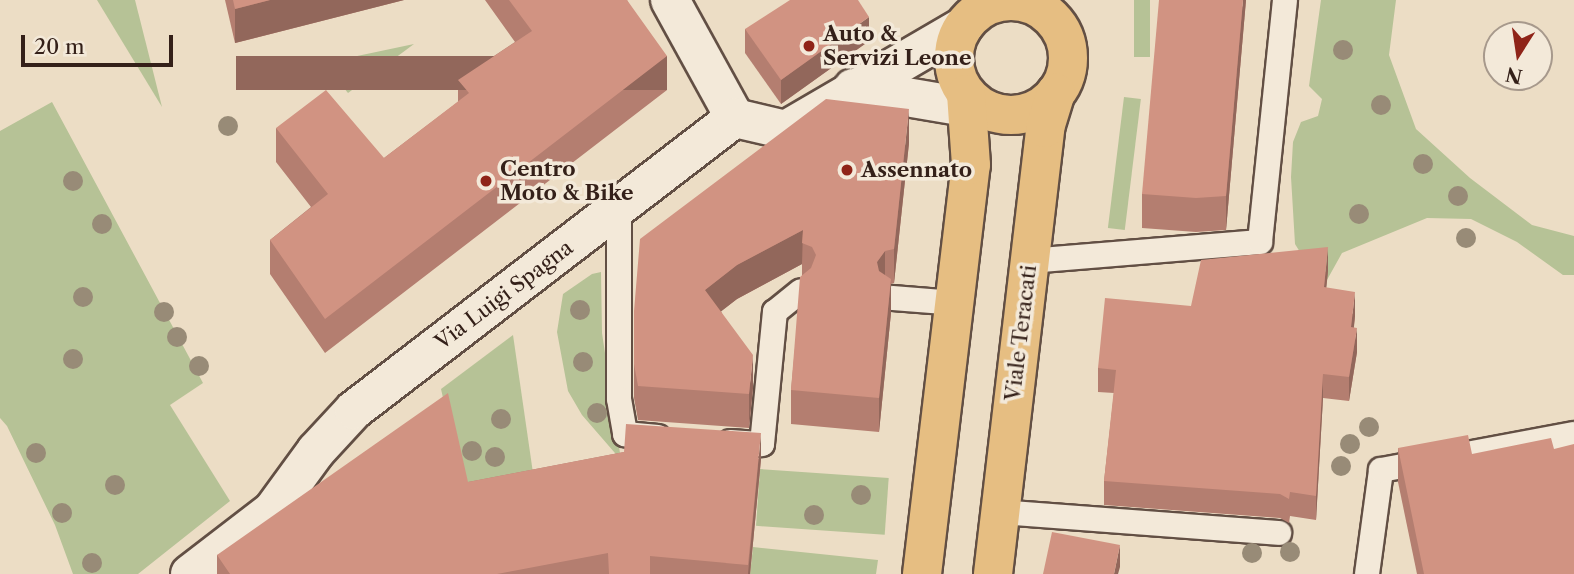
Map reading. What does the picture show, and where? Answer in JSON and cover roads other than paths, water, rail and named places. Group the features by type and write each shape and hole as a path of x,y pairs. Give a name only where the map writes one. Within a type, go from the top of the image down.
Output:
{"main road":[{"path":"922,574 971,165 974,104 954,67 957,38 973,14 1001,2 1031,5 1055,22 1063,17 1068,65 1056,93 1033,110 1004,114 974,104"},
{"name":"Viale Teracati","path":"993,574 1045,128 1056,93"}],"street":[{"path":"670,0 735,118 786,130 973,14"},
{"path":"853,88 974,104"},
{"name":"Via Luigi Spagna","path":"190,574 273,510 316,451 354,410 735,118"}],"lane":[{"path":"1030,261 1260,242 1285,0"},
{"path":"619,207 619,399 625,434 680,438"},
{"path":"707,440 762,444 775,312 801,291"},
{"path":"892,298 955,303"},
{"path":"1367,574 1381,470 1574,434"},
{"path":"1000,512 1279,533"}],"place":[{"name":"Auto & Servizi Leone","path":"809,46"},
{"name":"Assennato","path":"847,170"},
{"name":"Centro Moto & Bike","path":"486,181"}]}
